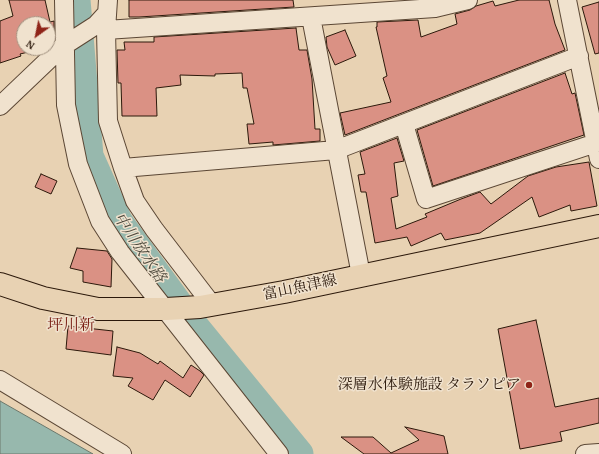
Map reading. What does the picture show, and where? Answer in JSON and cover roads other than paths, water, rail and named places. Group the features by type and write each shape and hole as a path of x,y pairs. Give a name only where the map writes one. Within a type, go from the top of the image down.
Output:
{"main road":[{"name":"富山魚津線","path":"0,284 43,298 98,309 168,309 206,307 599,226"}],"street":[{"path":"64,0 66,106 78,164 100,220 120,252 168,309 279,454"},
{"path":"0,106 66,44 104,17 310,17 435,8 468,0"},
{"path":"404,124 426,199 598,148 568,0"},
{"path":"104,17 108,121 123,168 136,201 206,307"},
{"path":"310,17 360,275"},
{"path":"123,168 336,150 579,56"},
{"path":"0,380 122,454"},
{"path":"585,454 599,452"}],"water":[{"path":"0,401 93,454 0,454"}],"waterway":[{"name":"中川放水路","path":"76,0 89,156 118,221 195,327 299,454"}],"place":[{"name":"深層水体験施設 タラソピア","path":"529,385"}],"district":[{"name":"坪川新","path":"71,326"}]}
